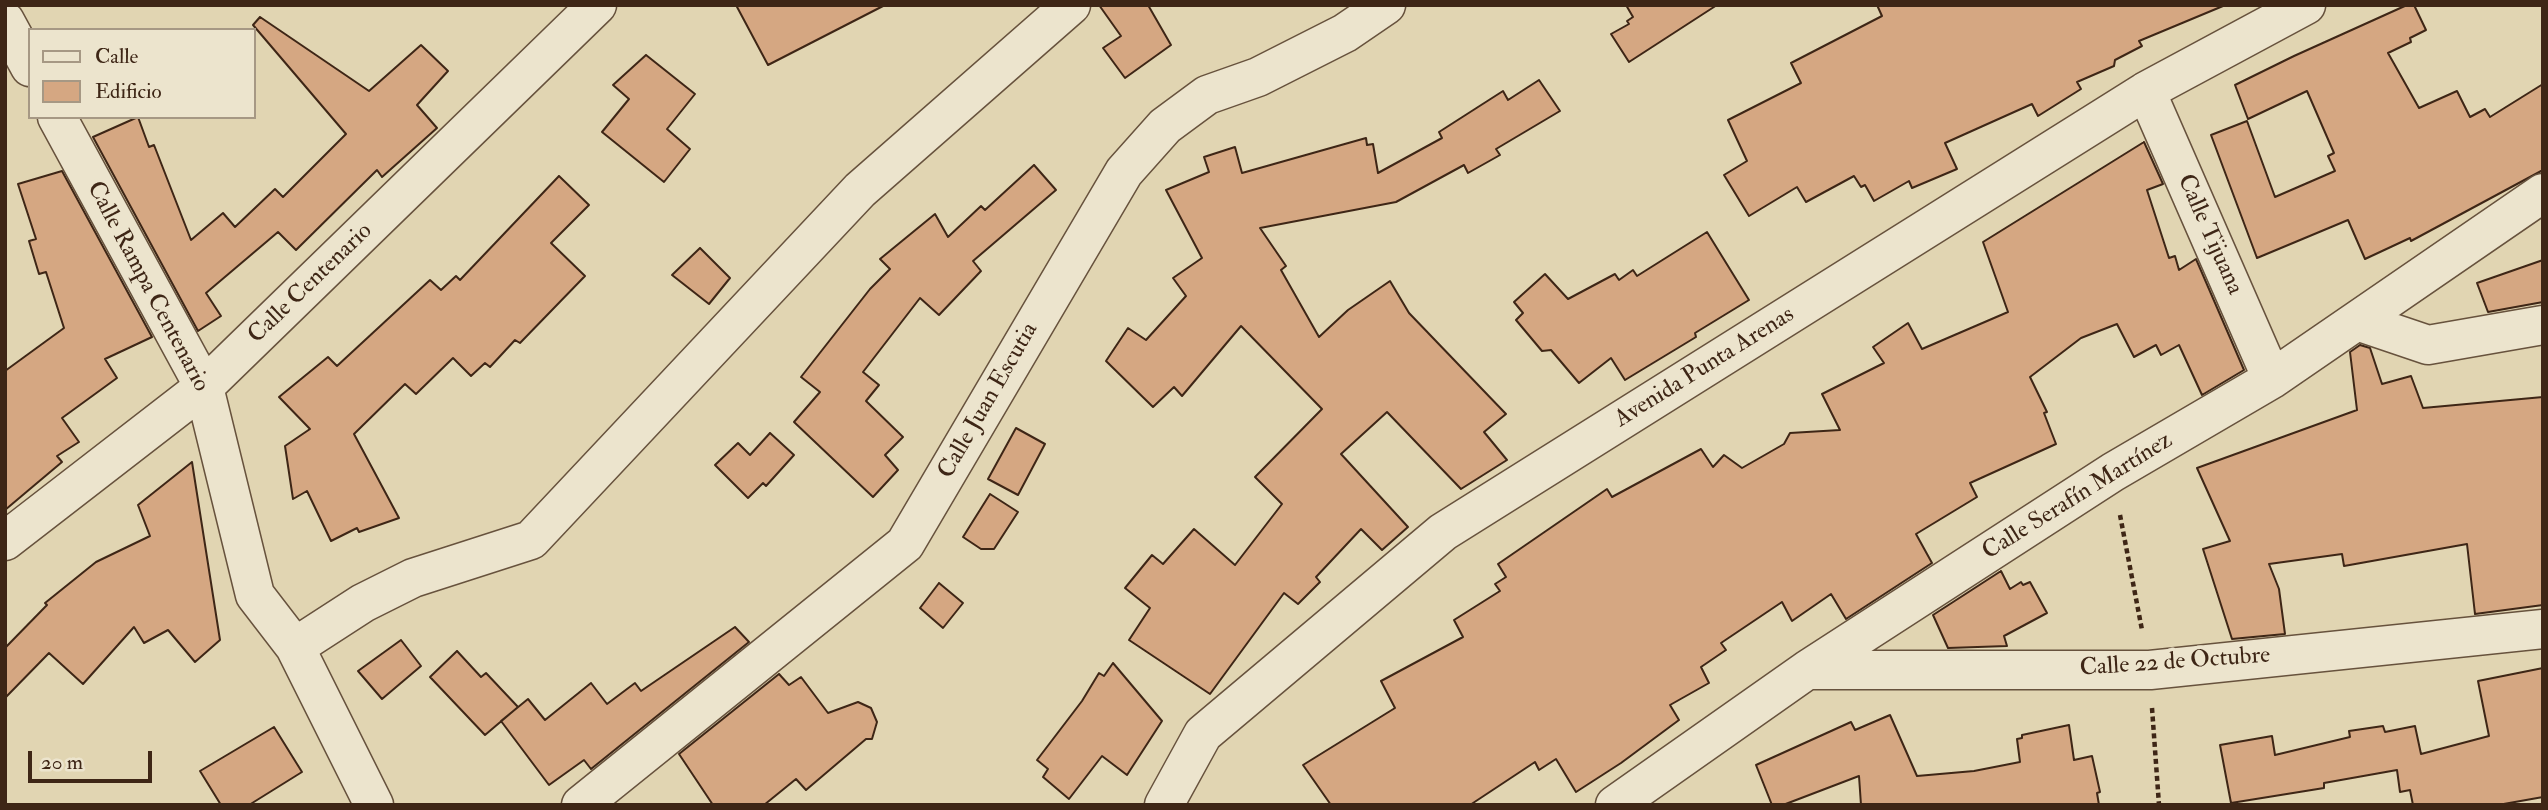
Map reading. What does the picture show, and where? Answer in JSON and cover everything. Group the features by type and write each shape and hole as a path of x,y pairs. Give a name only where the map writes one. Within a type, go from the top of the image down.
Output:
{"street":[{"name":"Calle Centenario","path":"5,541 204,387 597,5"},
{"path":"295,647 363,603 413,578 531,540 860,190 1071,5"},
{"name":"Calle Juan Escutia","path":"581,805 905,544 1124,172 1166,126 1207,95 1258,77 1345,33 1386,5"},
{"name":"Avenida Punta Arenas","path":"1164,805 1203,734 1443,532 2146,91 2306,5"},
{"path":"5,22 28,63"},
{"name":"Calle Tijuana","path":"2146,91 2272,379"},
{"name":"Calle Rampa Centenario","path":"58,119 204,387 255,594 295,647 374,805"},
{"name":"Calle Serafín Martínez","path":"1615,805 1807,670 2112,472 2272,379 2543,193"},
{"path":"2357,321 2428,345 2543,325"},
{"name":"Calle 22 de Octubre","path":"1807,670 2150,670 2543,629"}],"building":[{"path":"736,5 885,5 768,65"},
{"path":"1099,5 1148,5 1171,45 1125,78 1103,48 1121,36"},
{"path":"1626,5 1717,5 1629,62 1611,34 1629,24 1627,21 1633,17"},
{"path":"1877,5 2223,6 2139,41 2142,46 2115,60 2114,66 2077,82 2081,89 2038,116 2032,104 1945,143 1957,169 1912,188 1909,181 1874,201 1865,185 1861,187 1854,176 1806,202 1797,187 1749,216 1724,175 1747,161 1728,120 1801,83 1791,63 1882,16"},
{"path":"2407,5 2414,5 2426,30 2410,38 2411,42 2388,53 2419,108 2457,91 2470,117 2485,109 2490,117 2543,84 2543,170 2411,241 2410,238 2365,259 2348,220 2257,258 2211,135 2247,121 2275,197 2335,171 2328,156 2334,153 2307,91 2248,119 2235,85"},
{"path":"260,17 369,91 421,45 448,71 417,105 437,128 382,177 377,170 296,250 278,232 206,293 221,316 198,331 93,137 139,119 149,147 154,145 191,240 223,213 235,227 275,189 283,197 346,134 253,25"},
{"path":"646,55 695,94 667,129 690,149 664,182 602,132 629,99 613,85"},
{"path":"1539,80 1560,111 1496,149 1500,155 1468,173 1464,165 1396,202 1260,228 1286,266 1281,270 1319,337 1348,310 1390,281 1409,313 1506,414 1484,432 1507,460 1461,489 1387,412 1341,454 1408,527 1382,550 1361,529 1316,577 1320,582 1298,604 1284,593 1210,694 1129,640 1150,608 1125,588 1152,555 1163,564 1194,529 1235,565 1282,504 1255,477 1322,409 1241,326 1182,396 1174,387 1153,407 1106,361 1128,328 1146,340 1186,296 1173,278 1202,258 1166,190 1209,172 1204,157 1235,147 1242,173 1366,138 1367,145 1373,144 1378,173 1442,138 1439,132 1503,91 1508,100"},
{"path":"2144,142 2163,184 2147,190 2169,258 2175,256 2179,270 2196,259 2244,370 2202,395 2179,345 2161,355 2156,345 2134,357 2117,324 2081,338 2030,377 2047,412 2044,413 2056,444 1970,483 1977,497 1916,534 1932,563 1846,619 1831,594 1792,621 1782,602 1721,643 1726,650 1701,667 1709,683 1670,705 1679,720 1576,792 1556,759 1539,770 1535,762 1470,805 1331,805 1303,765 1395,708 1381,681 1463,637 1454,620 1500,591 1495,584 1506,577 1498,564 1607,489 1612,497 1701,449 1713,467 1724,455 1742,468 1784,444 1790,433 1840,430 1822,394 1884,363 1873,347 1908,323 1922,349 2008,312 1983,242"},
{"path":"1034,165 1056,190 973,261 981,271 939,315 920,298 863,372 879,385 866,401 903,437 885,455 898,470 873,497 794,422 820,392 801,377 870,289 890,269 880,259 935,214 948,237 981,206 985,210"},
{"path":"62,171 152,337 105,359 117,378 62,418 79,442 57,456 62,462 5,510 5,371 64,328 46,272 39,274 29,241 36,239 18,184"},
{"path":"559,176 589,205 551,243 585,276 520,343 515,340 490,367 485,363 471,376 453,358 416,394 405,384 354,434 399,518 359,532 357,528 331,541 307,491 293,499 285,446 310,429 279,397 328,357 337,366 430,280 441,290 456,276 460,280"},
{"path":"1707,232 1749,300 1695,333 1696,337 1625,380 1611,358 1579,383 1551,350 1542,351 1516,320 1523,313 1514,302 1545,274 1568,299 1615,274 1619,280 1633,270 1637,276"},
{"path":"700,248 730,278 709,304 672,275"},
{"path":"2543,260 2543,302 2488,312 2477,283"},
{"path":"2360,345 2370,348 2382,384 2411,376 2423,408 2543,397 2543,605 2475,614 2467,544 2344,566 2342,554 2269,564 2279,589 2285,634 2232,639 2203,549 2230,541 2197,468 2357,410 2350,352"},
{"path":"1016,428 1045,444 1018,495 988,479"},
{"path":"770,433 794,455 766,486 763,483 748,498 715,465 738,443 750,455"},
{"path":"192,462 220,640 195,662 168,630 144,643 134,627 83,684 49,653 5,698 5,648 47,605 45,603 96,562 150,536 138,505"},
{"path":"990,494 1018,512 994,549 981,549 963,537"},
{"path":"2001,571 2010,589 2021,582 2023,585 2030,582 2047,613 2004,636 2007,646 1948,648 1933,615"},
{"path":"939,583 963,603 943,628 920,608"},
{"path":"735,627 749,642 591,769 584,760 549,785 501,721 528,699 545,720 591,683 607,704 635,683 641,691"},
{"path":"401,640 421,666 382,699 358,671"},
{"path":"457,651 481,677 486,673 518,707 485,735 430,677"},
{"path":"1113,663 1162,721 1127,775 1102,756 1069,799 1043,777 1048,769 1037,760 1082,701 1099,673 1104,676"},
{"path":"2543,668 2543,797 2498,805 2413,805 2410,790 2400,792 2397,770 2324,783 2324,788 2231,803 2220,745 2272,736 2275,755 2350,737 2349,731 2383,726 2385,732 2415,726 2421,754 2489,736 2478,681"},
{"path":"779,674 789,685 801,677 828,713 858,702 871,708 877,722 872,739 866,739 806,790 796,779 764,805 713,805 679,754"},
{"path":"1890,715 1917,776 1974,771 2020,762 2017,739 2022,738 2022,735 2069,725 2074,760 2092,756 2100,792 2097,793 2099,805 1861,805 1859,776 1783,805 1772,805 1756,765 1851,722 1855,730"},
{"path":"274,727 302,772 249,805 221,805 200,771"}]}
